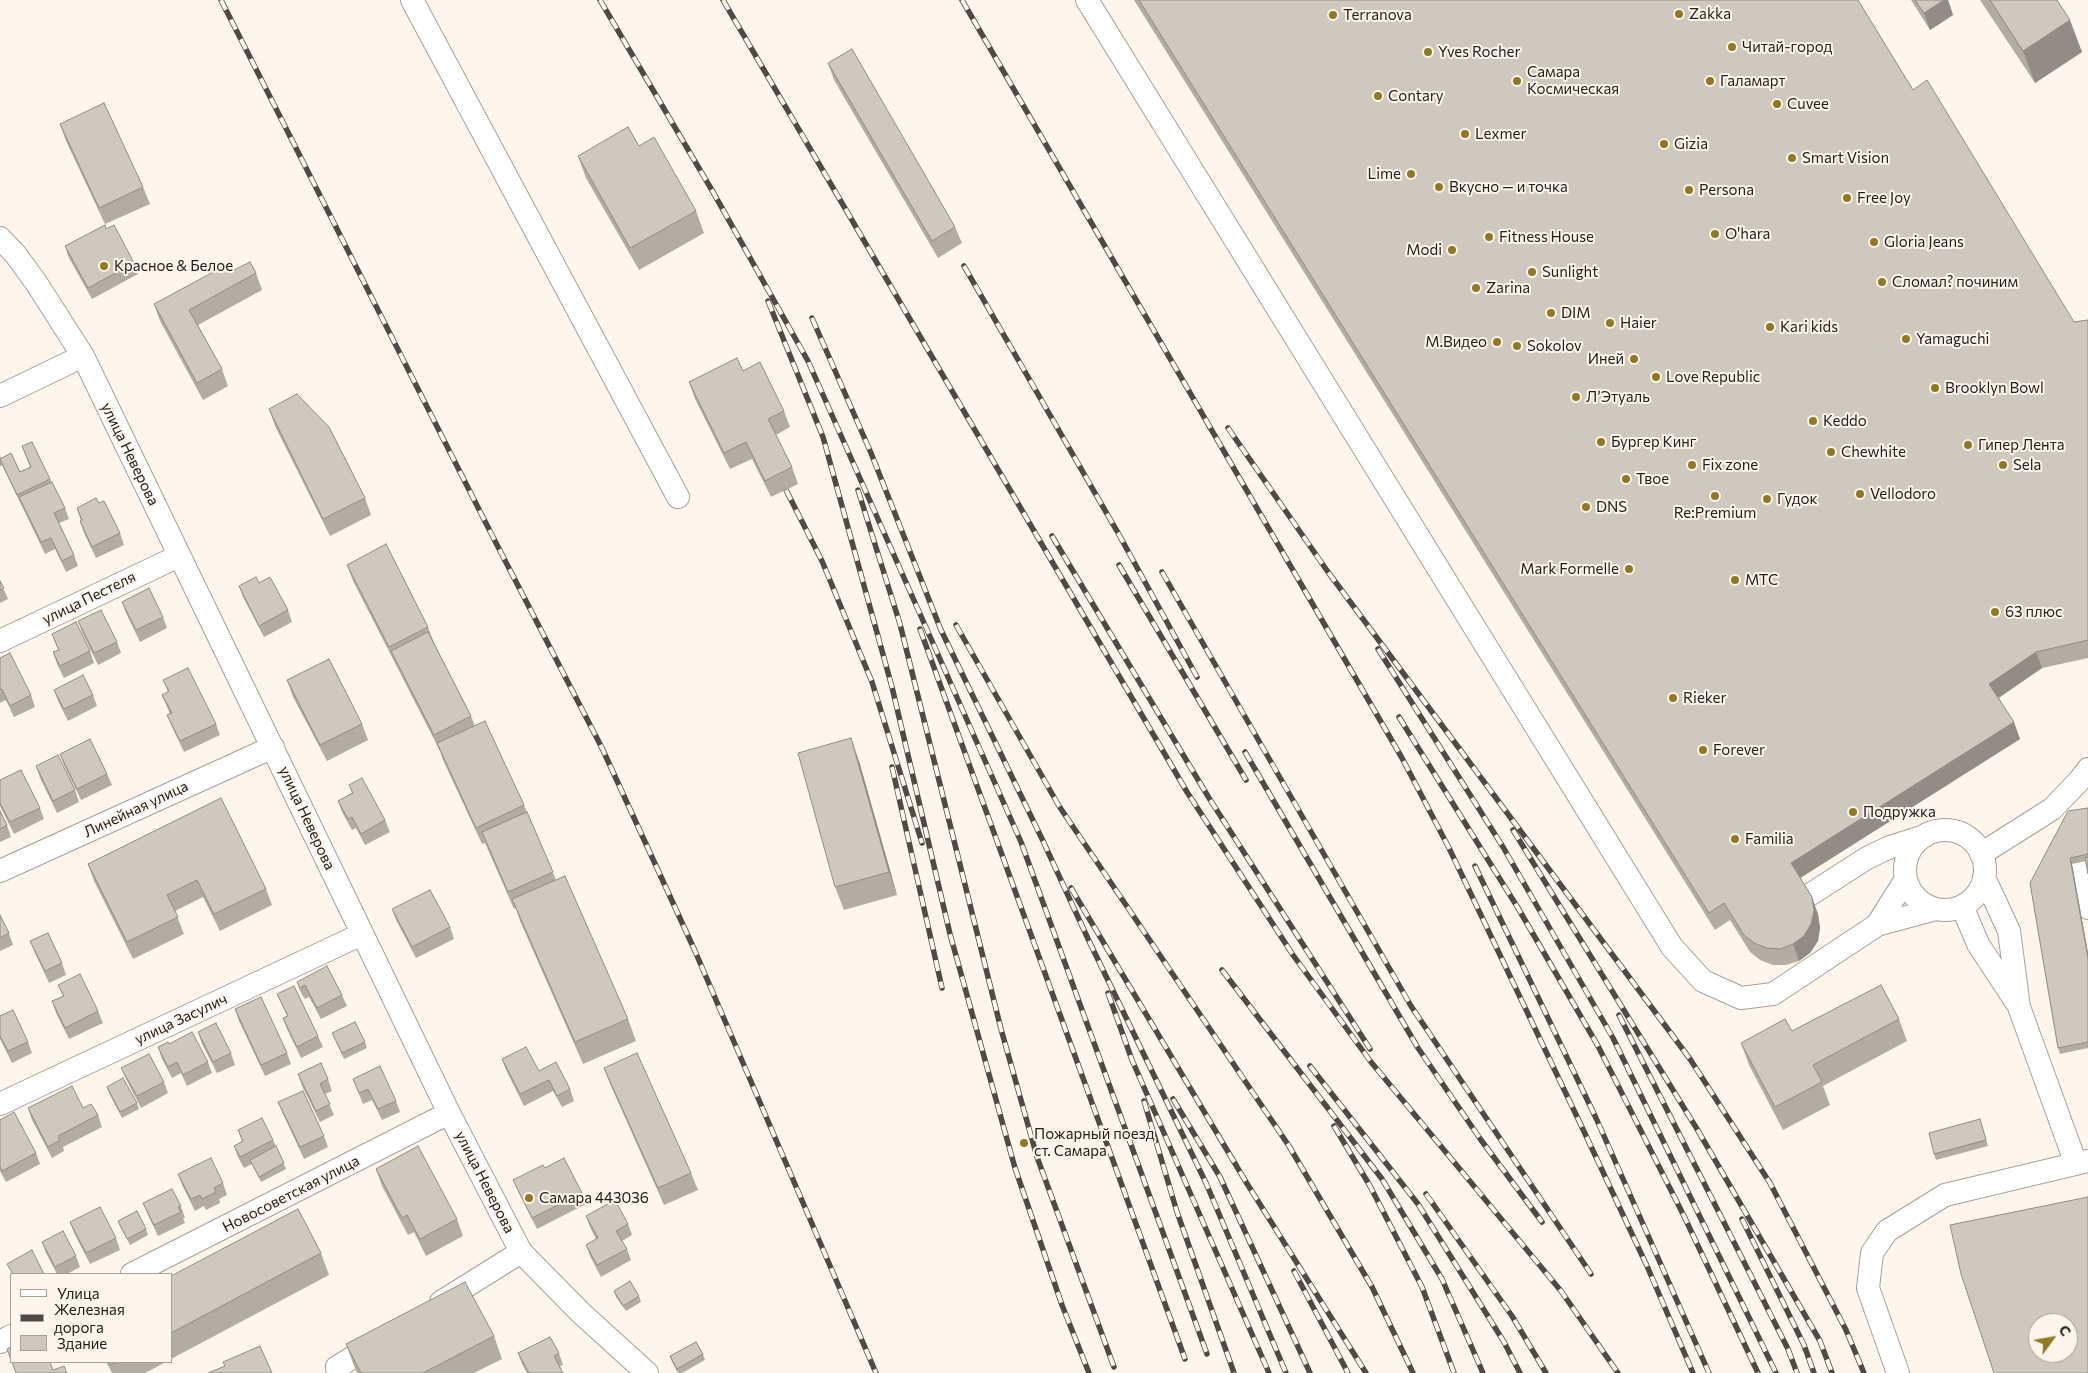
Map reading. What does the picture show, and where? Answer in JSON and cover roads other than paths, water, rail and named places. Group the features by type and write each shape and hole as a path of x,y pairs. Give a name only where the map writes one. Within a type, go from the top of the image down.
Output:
{"street":[{"path":"412,0 678,497"},
{"path":"1087,0 1672,946 1703,981 1741,998 1773,994 1877,925 1936,909"},
{"name":"улица Неверова","path":"0,238 16,255 37,284 83,356 449,1113 521,1252 581,1313 647,1373"},
{"path":"0,396 83,356"},
{"name":"улица Пестеля","path":"0,641 179,556"},
{"name":"Линейная улица","path":"0,872 273,747"},
{"path":"1981,854 2052,809 2085,776"},
{"path":"1811,894 1867,858 1890,847 1944,831 1958,834 1973,842 1981,854 1984,877 1976,895 1962,906 1949,910 1936,909 1926,905 1917,898 1906,871 1867,858"},
{"path":"1877,925 1906,871 1911,849 1926,836"},
{"path":"2081,867 2088,908"},
{"path":"1984,877 2009,932 2019,1007"},
{"path":"1898,1373 1868,1288 1872,1253 1887,1232 1945,1195 2082,1163 2019,1007 1978,944 1962,906"},
{"name":"улица Засулич","path":"0,1104 362,934"},
{"name":"Новосоветская улица","path":"134,1273 449,1113"},
{"path":"421,1315 521,1252"},
{"path":"338,1373 337,1367 396,1330"}],"railway":[{"path":"221,0 602,748 695,951 876,1373"},
{"path":"600,0 713,192 808,361 1021,842 1207,1354"},
{"path":"723,0 1187,792 1293,955 1371,1062 1561,1291 1618,1373"},
{"path":"962,0 1402,758 1449,848 1580,1123 1647,1266 1693,1373"},
{"path":"964,266 1117,531 1197,677"},
{"path":"768,301 823,437 892,687 950,934 1015,1168 1062,1305 1089,1373"},
{"path":"812,318 871,453 941,630 1206,1183 1286,1373"},
{"path":"1228,428 1328,572 1690,1059 1770,1183 1846,1330 1864,1373"},
{"path":"786,490 822,561 872,682 922,843"},
{"path":"858,490 900,624 1001,1029 1037,1157 1114,1367"},
{"path":"1052,536 1209,798 1370,1049"},
{"path":"1119,565 1246,780"},
{"path":"1162,572 1411,1006 1591,1274"},
{"path":"956,625 1059,806 1289,1146 1372,1287 1413,1373"},
{"path":"920,629 1185,1359"},
{"path":"1378,649 1503,847 1613,1038 1776,1373"},
{"path":"1399,717 1518,908 1598,1046 1683,1214 1758,1373"},
{"path":"1245,752 1418,1048 1481,1140 1542,1222"},
{"path":"892,767 942,988"},
{"path":"1513,830 1697,1129 1820,1341 1832,1373"},
{"path":"1475,866 1596,1118 1709,1373"},
{"path":"1071,888 1246,1182 1366,1373"},
{"path":"1222,970 1382,1179 1442,1279 1483,1373"},
{"path":"1108,993 1132,1060 1269,1373"},
{"path":"1619,1015 1788,1349 1797,1373"},
{"path":"1310,1066 1418,1204 1504,1342 1520,1373"},
{"path":"1173,1099 1220,1177 1310,1373"},
{"path":"1144,1101 1177,1212 1234,1373"},
{"path":"1334,1126 1370,1186 1422,1287 1454,1373"},
{"path":"1426,1194 1512,1316 1546,1373"},
{"path":"1742,1219 1804,1345 1814,1373"},
{"path":"1294,1271 1348,1373"}],"place":[{"name":"Zakka","path":"1679,14"},
{"name":"Terranova","path":"1333,15"},
{"name":"Читай-город","path":"1732,47"},
{"name":"Yves Rocher","path":"1428,52"},
{"name":"Самара Космическая","path":"1517,81"},
{"name":"Галамарт","path":"1710,81"},
{"name":"Contary","path":"1378,96"},
{"name":"Cuvee","path":"1777,104"},
{"name":"Lexmer","path":"1465,134"},
{"name":"Gizia","path":"1664,144"},
{"name":"Smart Vision","path":"1792,158"},
{"name":"Lime","path":"1411,174"},
{"name":"Вкусно — и точка","path":"1439,187"},
{"name":"Persona","path":"1689,190"},
{"name":"Free Joy","path":"1847,198"},
{"name":"O'hara","path":"1715,234"},
{"name":"Fitness House","path":"1489,237"},
{"name":"Gloria Jeans","path":"1874,242"},
{"name":"Modi","path":"1452,250"},
{"name":"Красное & Белое","path":"104,266"},
{"name":"Sunlight","path":"1532,272"},
{"name":"Сломал? починим","path":"1882,282"},
{"name":"Zarina","path":"1476,288"},
{"name":"DIM","path":"1551,313"},
{"name":"Haier","path":"1610,323"},
{"name":"Kari kids","path":"1770,327"},
{"name":"Yamaguchi","path":"1906,339"},
{"name":"М.Видео","path":"1497,342"},
{"name":"Sokolov","path":"1517,346"},
{"name":"Иней","path":"1634,359"},
{"name":"Love Republic","path":"1656,377"},
{"name":"Brooklyn Bowl","path":"1935,388"},
{"name":"Л’Этуаль","path":"1576,397"},
{"name":"Keddo","path":"1813,421"},
{"name":"Бургер Кинг","path":"1601,442"},
{"name":"Гипер Лента","path":"1968,445"},
{"name":"Chewhite","path":"1831,452"},
{"name":"Fix zone","path":"1692,465"},
{"name":"Sela","path":"2003,465"},
{"name":"Твое","path":"1626,479"},
{"name":"Vellodoro","path":"1860,494"},
{"name":"Re:Premium","path":"1715,496"},
{"name":"Гудок","path":"1767,499"},
{"name":"DNS","path":"1586,507"},
{"name":"Mark Formelle","path":"1629,569"},
{"name":"МТС","path":"1735,580"},
{"name":"63 плюс","path":"1995,612"},
{"name":"Rieker","path":"1673,698"},
{"name":"Forever","path":"1703,750"},
{"name":"Подружка","path":"1853,812"},
{"name":"Familia","path":"1735,839"},
{"name":"Пожарный поезд ст. Самара","path":"1024,1143"},
{"name":"Самара 443036","path":"529,1198"}]}
